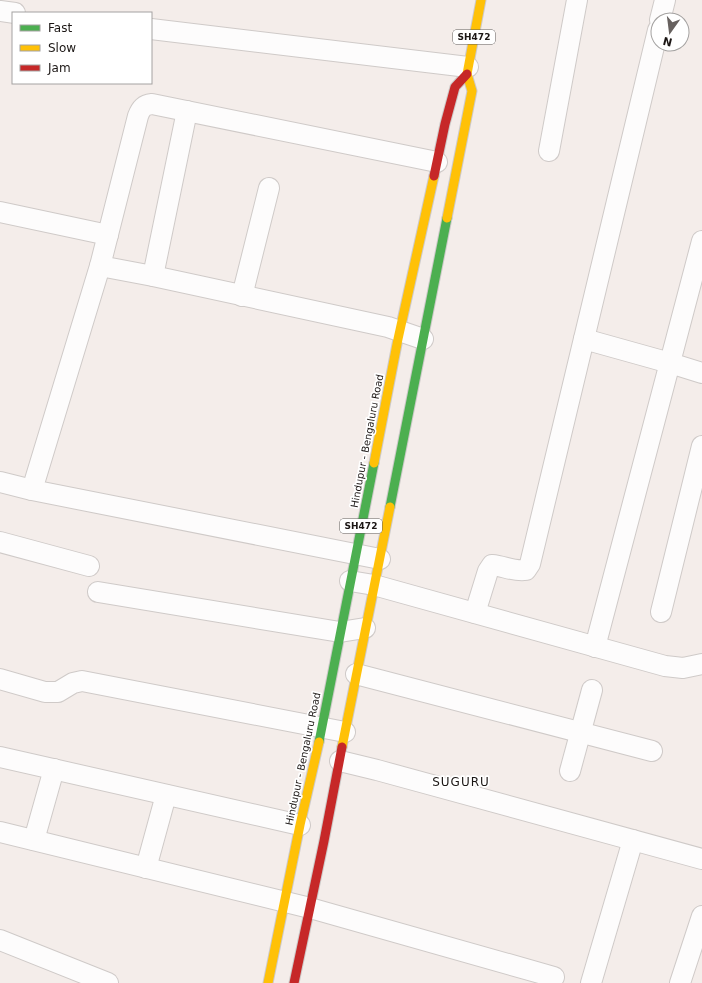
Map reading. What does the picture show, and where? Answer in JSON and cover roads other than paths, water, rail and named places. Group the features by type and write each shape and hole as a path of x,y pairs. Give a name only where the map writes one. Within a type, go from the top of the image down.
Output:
{"main road":[{"name":"Hindupur - Bengaluru Road","path":"294,983 340,761 472,91 468,71 481,0"},
{"name":"Hindupur - Bengaluru Road","path":"268,983 300,825 322,727 400,330 455,87 468,71"}],"street":[{"path":"549,151 577,0"},
{"path":"662,12 665,0"},
{"path":"0,11 12,13"},
{"path":"152,29 468,71"},
{"path":"475,613 488,571 492,565 519,571 526,570 530,564 653,52"},
{"path":"32,490 100,266 141,108 146,104 152,104 437,162"},
{"path":"153,276 187,111"},
{"path":"242,296 269,188"},
{"path":"0,212 108,235"},
{"path":"596,647 702,241"},
{"path":"100,266 153,276 400,330 423,338"},
{"path":"584,339 702,373"},
{"path":"661,612 702,446"},
{"path":"0,482 32,490 380,559"},
{"path":"0,542 89,566"},
{"path":"350,581 374,585 665,666 683,668 702,664"},
{"path":"98,592 340,632 365,628"},
{"path":"356,674 652,750"},
{"path":"0,680 45,692 58,692 73,683 82,681 345,732"},
{"path":"570,771 592,690"},
{"path":"0,757 300,825"},
{"path":"340,761 702,859"},
{"path":"34,840 54,769"},
{"path":"146,868 166,795"},
{"path":"0,832 284,903 310,908 554,978"},
{"path":"592,983 633,840"},
{"path":"680,983 702,916"},
{"path":"0,940 108,983"}],"district":[{"name":"SUGURU","path":"461,782"}]}
